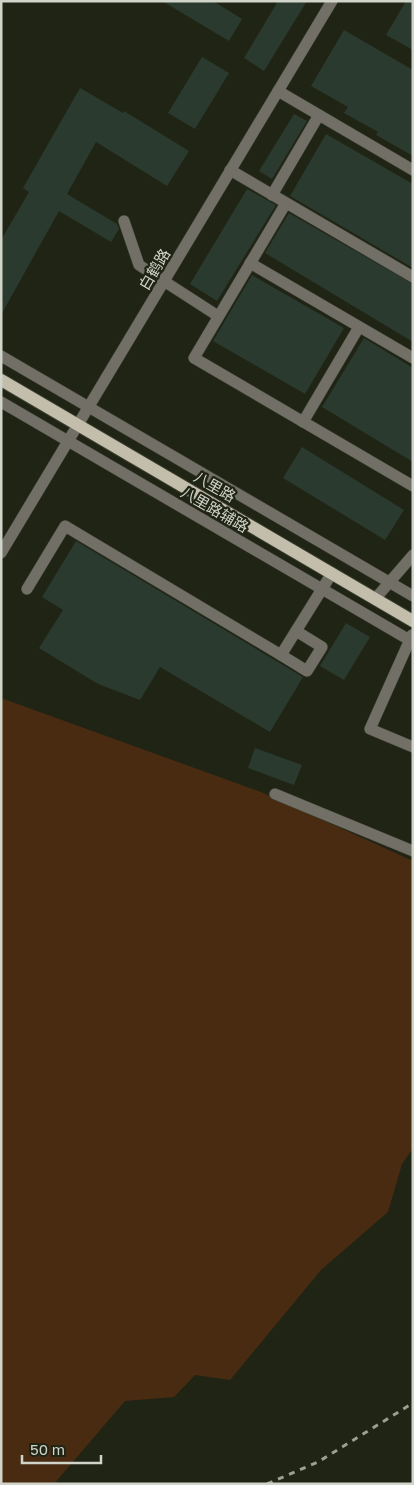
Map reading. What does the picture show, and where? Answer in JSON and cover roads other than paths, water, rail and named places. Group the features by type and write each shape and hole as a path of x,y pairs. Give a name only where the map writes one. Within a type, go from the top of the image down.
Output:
{"main road":[{"name":"八里路","path":"1,380 413,620"}],"street":[{"name":"白鹤路","path":"1,553 332,1"},
{"path":"278,91 413,170"},
{"path":"272,195 319,115"},
{"path":"230,170 413,277"},
{"path":"286,203 194,358 413,486"},
{"path":"124,221 139,265 218,316"},
{"path":"250,263 413,358"},
{"path":"303,422 359,327"},
{"name":"八里路辅路","path":"1,356 413,596"},
{"name":"八里路辅路","path":"1,402 322,589 412,639"},
{"path":"27,589 65,526 307,671 322,647 296,631"},
{"path":"375,599 413,555"},
{"path":"281,655 332,573"},
{"path":"412,639 370,729 413,747"},
{"path":"275,794 413,850"}],"railway":[{"path":"267,1484 318,1462 413,1403"}]}
